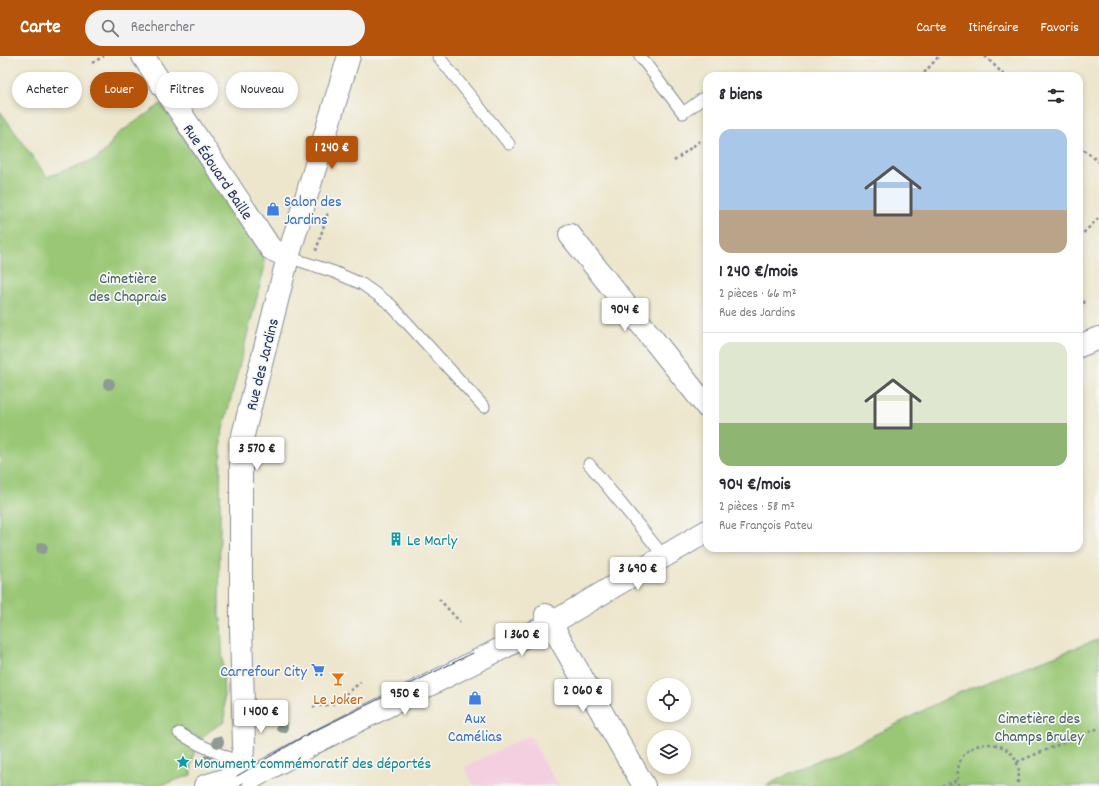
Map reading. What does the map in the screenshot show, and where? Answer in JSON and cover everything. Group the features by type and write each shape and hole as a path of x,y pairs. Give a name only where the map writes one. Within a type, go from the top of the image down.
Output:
{"street":[{"name":"Rue Édouard Baille","path":"143,56 271,249 288,257"},
{"name":"Rue des Jardins","path":"238,779 244,747 241,604 241,443 288,257 350,56"},
{"path":"570,235 703,402"},
{"path":"1083,335 1099,329"},
{"path":"1083,344 1099,338"},
{"path":"549,619 658,549 703,522"},
{"path":"205,786 238,779 318,741 549,619 703,533"},
{"path":"549,619 644,786"}],"lane":[{"path":"438,56 509,144"},
{"path":"640,56 683,113 703,98"},
{"path":"288,257 334,272 362,284 390,304 484,407"},
{"path":"589,464 658,549"},
{"path":"179,734 198,744 238,779"}],"path":[{"path":"92,63 104,56"},
{"path":"925,72 939,56"},
{"path":"985,56 1001,72"},
{"path":"674,161 701,140"},
{"path":"1083,149 1099,162"},
{"path":"312,265 328,212"},
{"path":"1083,233 1099,218"},
{"path":"1083,301 1086,307"},
{"path":"439,599 460,622"},
{"path":"313,707 333,704 361,682"},
{"path":"1017,762 1099,728"},
{"path":"959,786 958,766 962,757 969,749 978,744 988,743 999,745 1008,750 1017,762 1020,778 1018,786"},
{"path":"942,786 958,780"}],"shaded area":[{"path":"530,735 545,765 560,786 474,786 464,767"}],"green space":[{"name":"Cimetière des Chaprais","path":"156,107 164,108 263,257 265,266 221,437 219,619 221,619 225,722 209,731 199,742 192,765 191,775 158,786 0,786 0,111 47,177 96,159 108,148 115,136"},
{"name":"Cimetière des Champs Bruley","path":"1099,639 1099,786 766,786 788,774 889,728 955,694"}],"tram line":[{"path":"237,776 308,734 473,653"},
{"path":"239,786 243,783"}],"place":[{"name":"Salon des Jardins","path":"273,209"},
{"name":"Le Marly","path":"396,539"},
{"name":"Carrefour City","path":"318,670"},
{"name":"Le Joker","path":"338,679"},
{"name":"Aux Camélias","path":"475,698"},
{"name":"Monument commémoratif des déportés","path":"183,762"}]}
